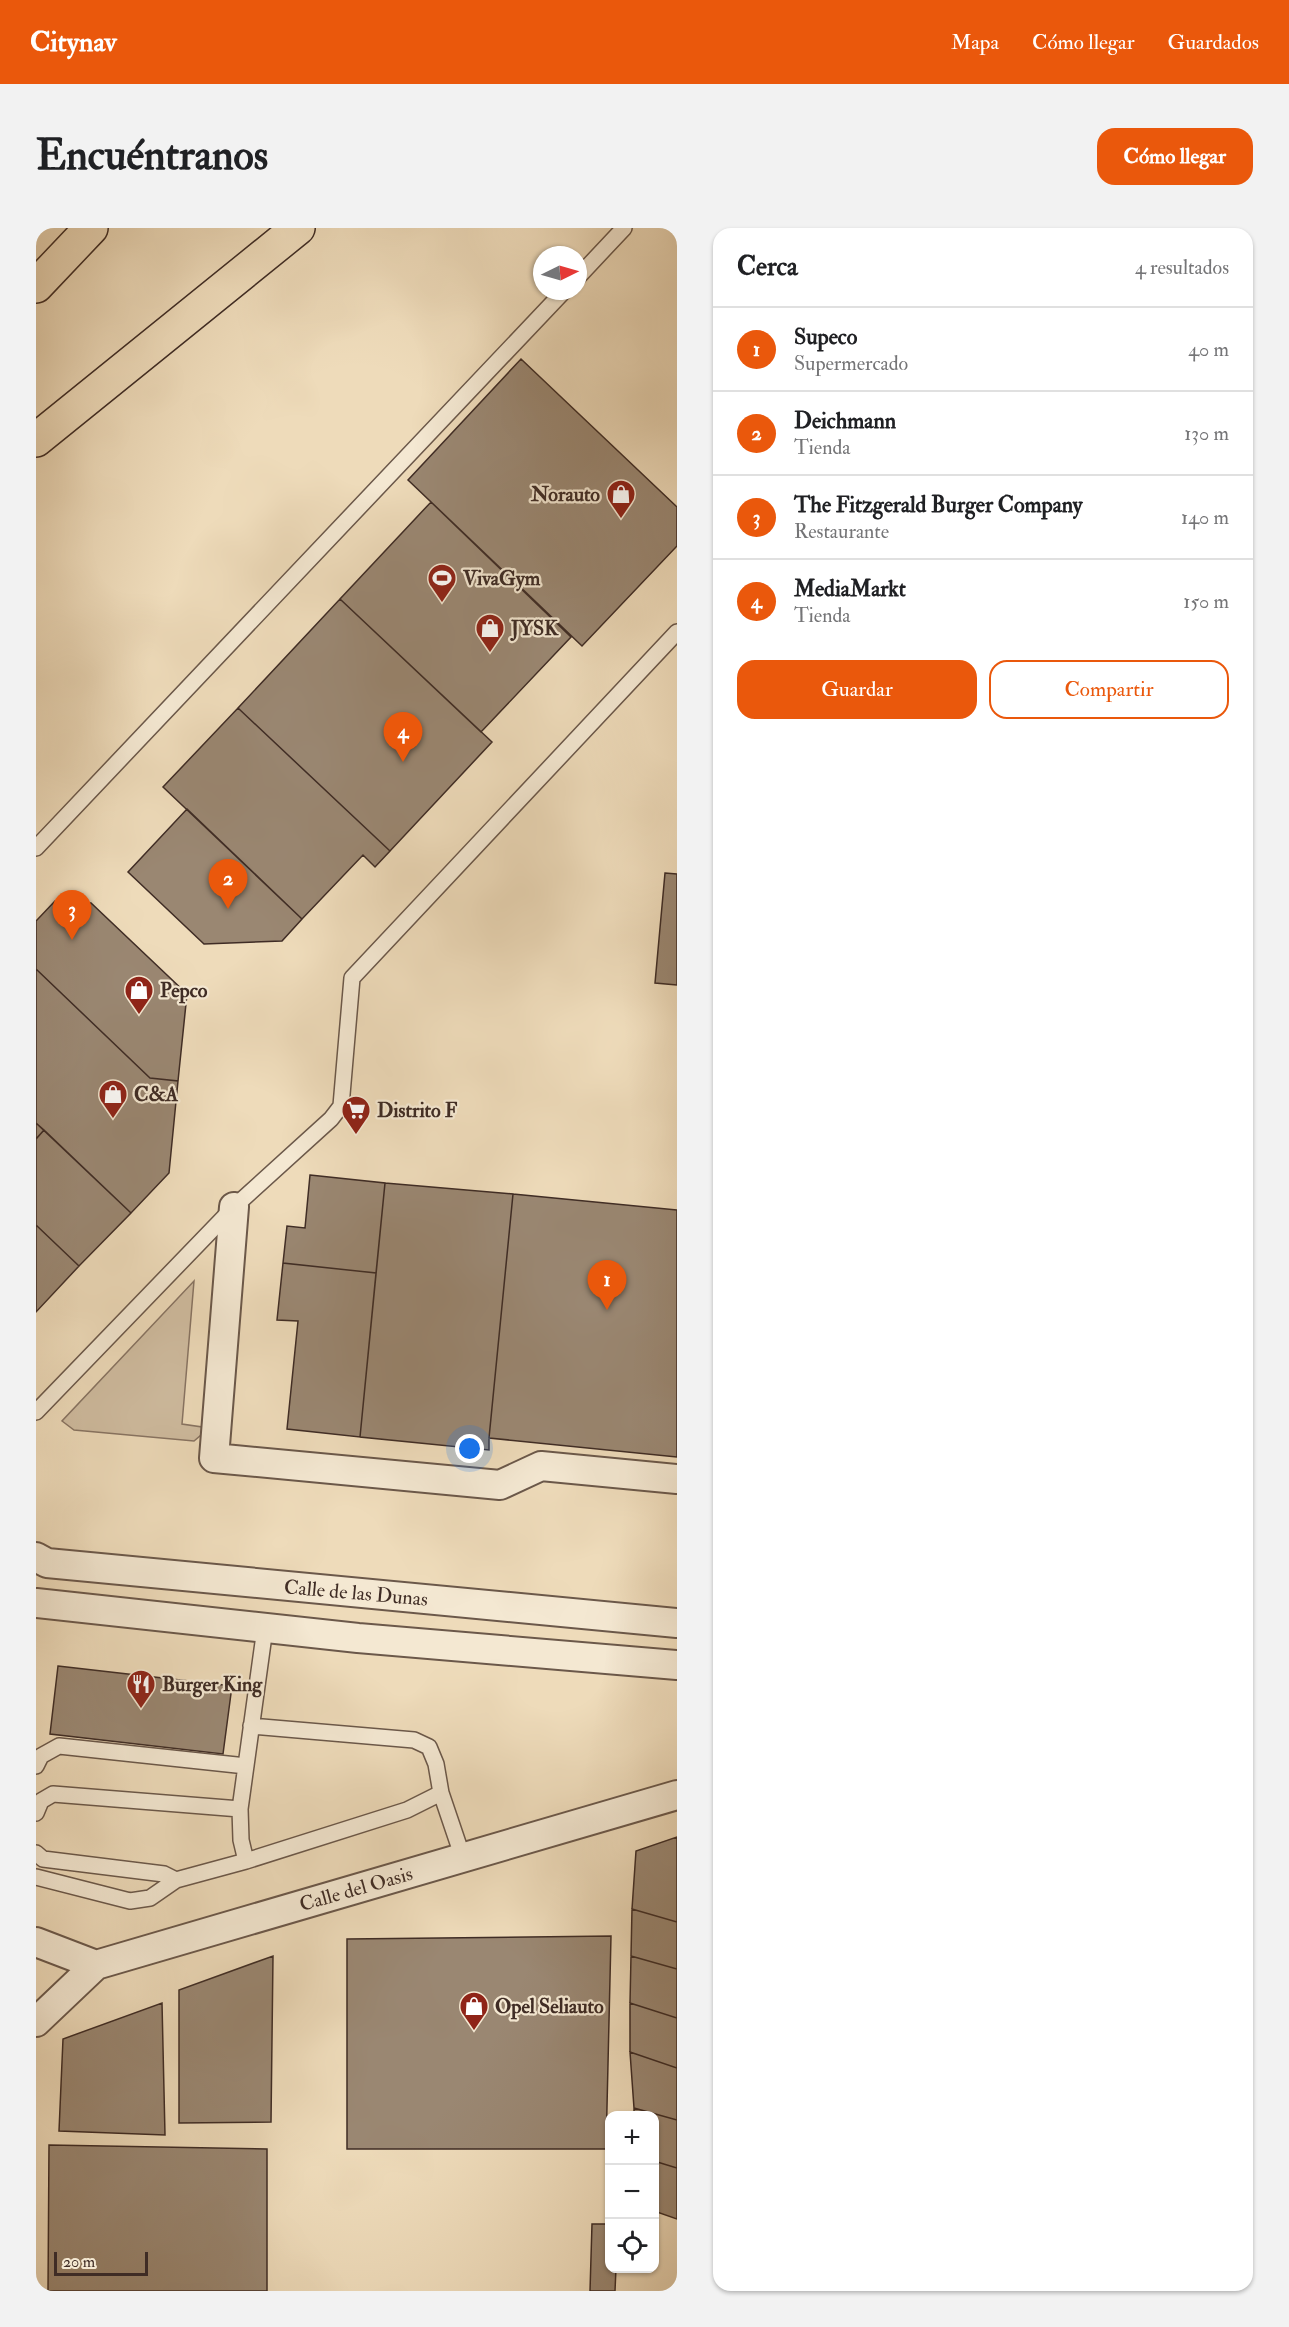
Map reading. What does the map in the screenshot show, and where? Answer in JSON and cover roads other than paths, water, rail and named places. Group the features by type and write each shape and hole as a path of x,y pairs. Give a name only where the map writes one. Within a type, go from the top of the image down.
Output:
{"highway":[{"path":"36,286 91,228"},
{"path":"36,440 298,228"}],"street":[{"path":"234,1207 214,1458 500,1485 542,1467 677,1479"},
{"name":"Calle de las Dunas","path":"36,1557 47,1563 677,1623"},
{"path":"36,1603 265,1628 677,1665"},
{"name":"Calle del Oasis","path":"96,1965 677,1795"},
{"path":"36,1942 96,1965 36,2022"}],"lane":[{"path":"587,267 624,228"},
{"path":"36,848 555,300"},
{"path":"36,1412 234,1207 331,1119 341,1106 352,978 677,632"},
{"path":"246,1861 241,1840 240,1809 265,1628"},
{"path":"251,1726 414,1740 429,1747 463,1858"},
{"path":"36,1766 41,1756 59,1746 246,1766"},
{"path":"36,1877 130,1901 150,1898 176,1880 246,1861 407,1810 441,1792"},
{"path":"36,1813 41,1801 53,1794 240,1809"},
{"path":"36,1853 43,1859 164,1874 176,1880"}],"place":[{"name":"Norauto","path":"621,520"},
{"name":"VivaGym","path":"442,604"},
{"name":"JYSK","path":"490,654"},
{"name":"MediaMarkt","path":"403,762"},
{"name":"Deichmann","path":"228,909"},
{"name":"The Fitzgerald Burger Company","path":"72,940"},
{"name":"Pepco","path":"139,1016"},
{"name":"C&A","path":"113,1120"},
{"name":"Distrito F","path":"356,1136"},
{"name":"Supeco","path":"607,1310"},
{"name":"Burger King","path":"141,1710"},
{"name":"Opel Seliauto","path":"474,2032"}]}
